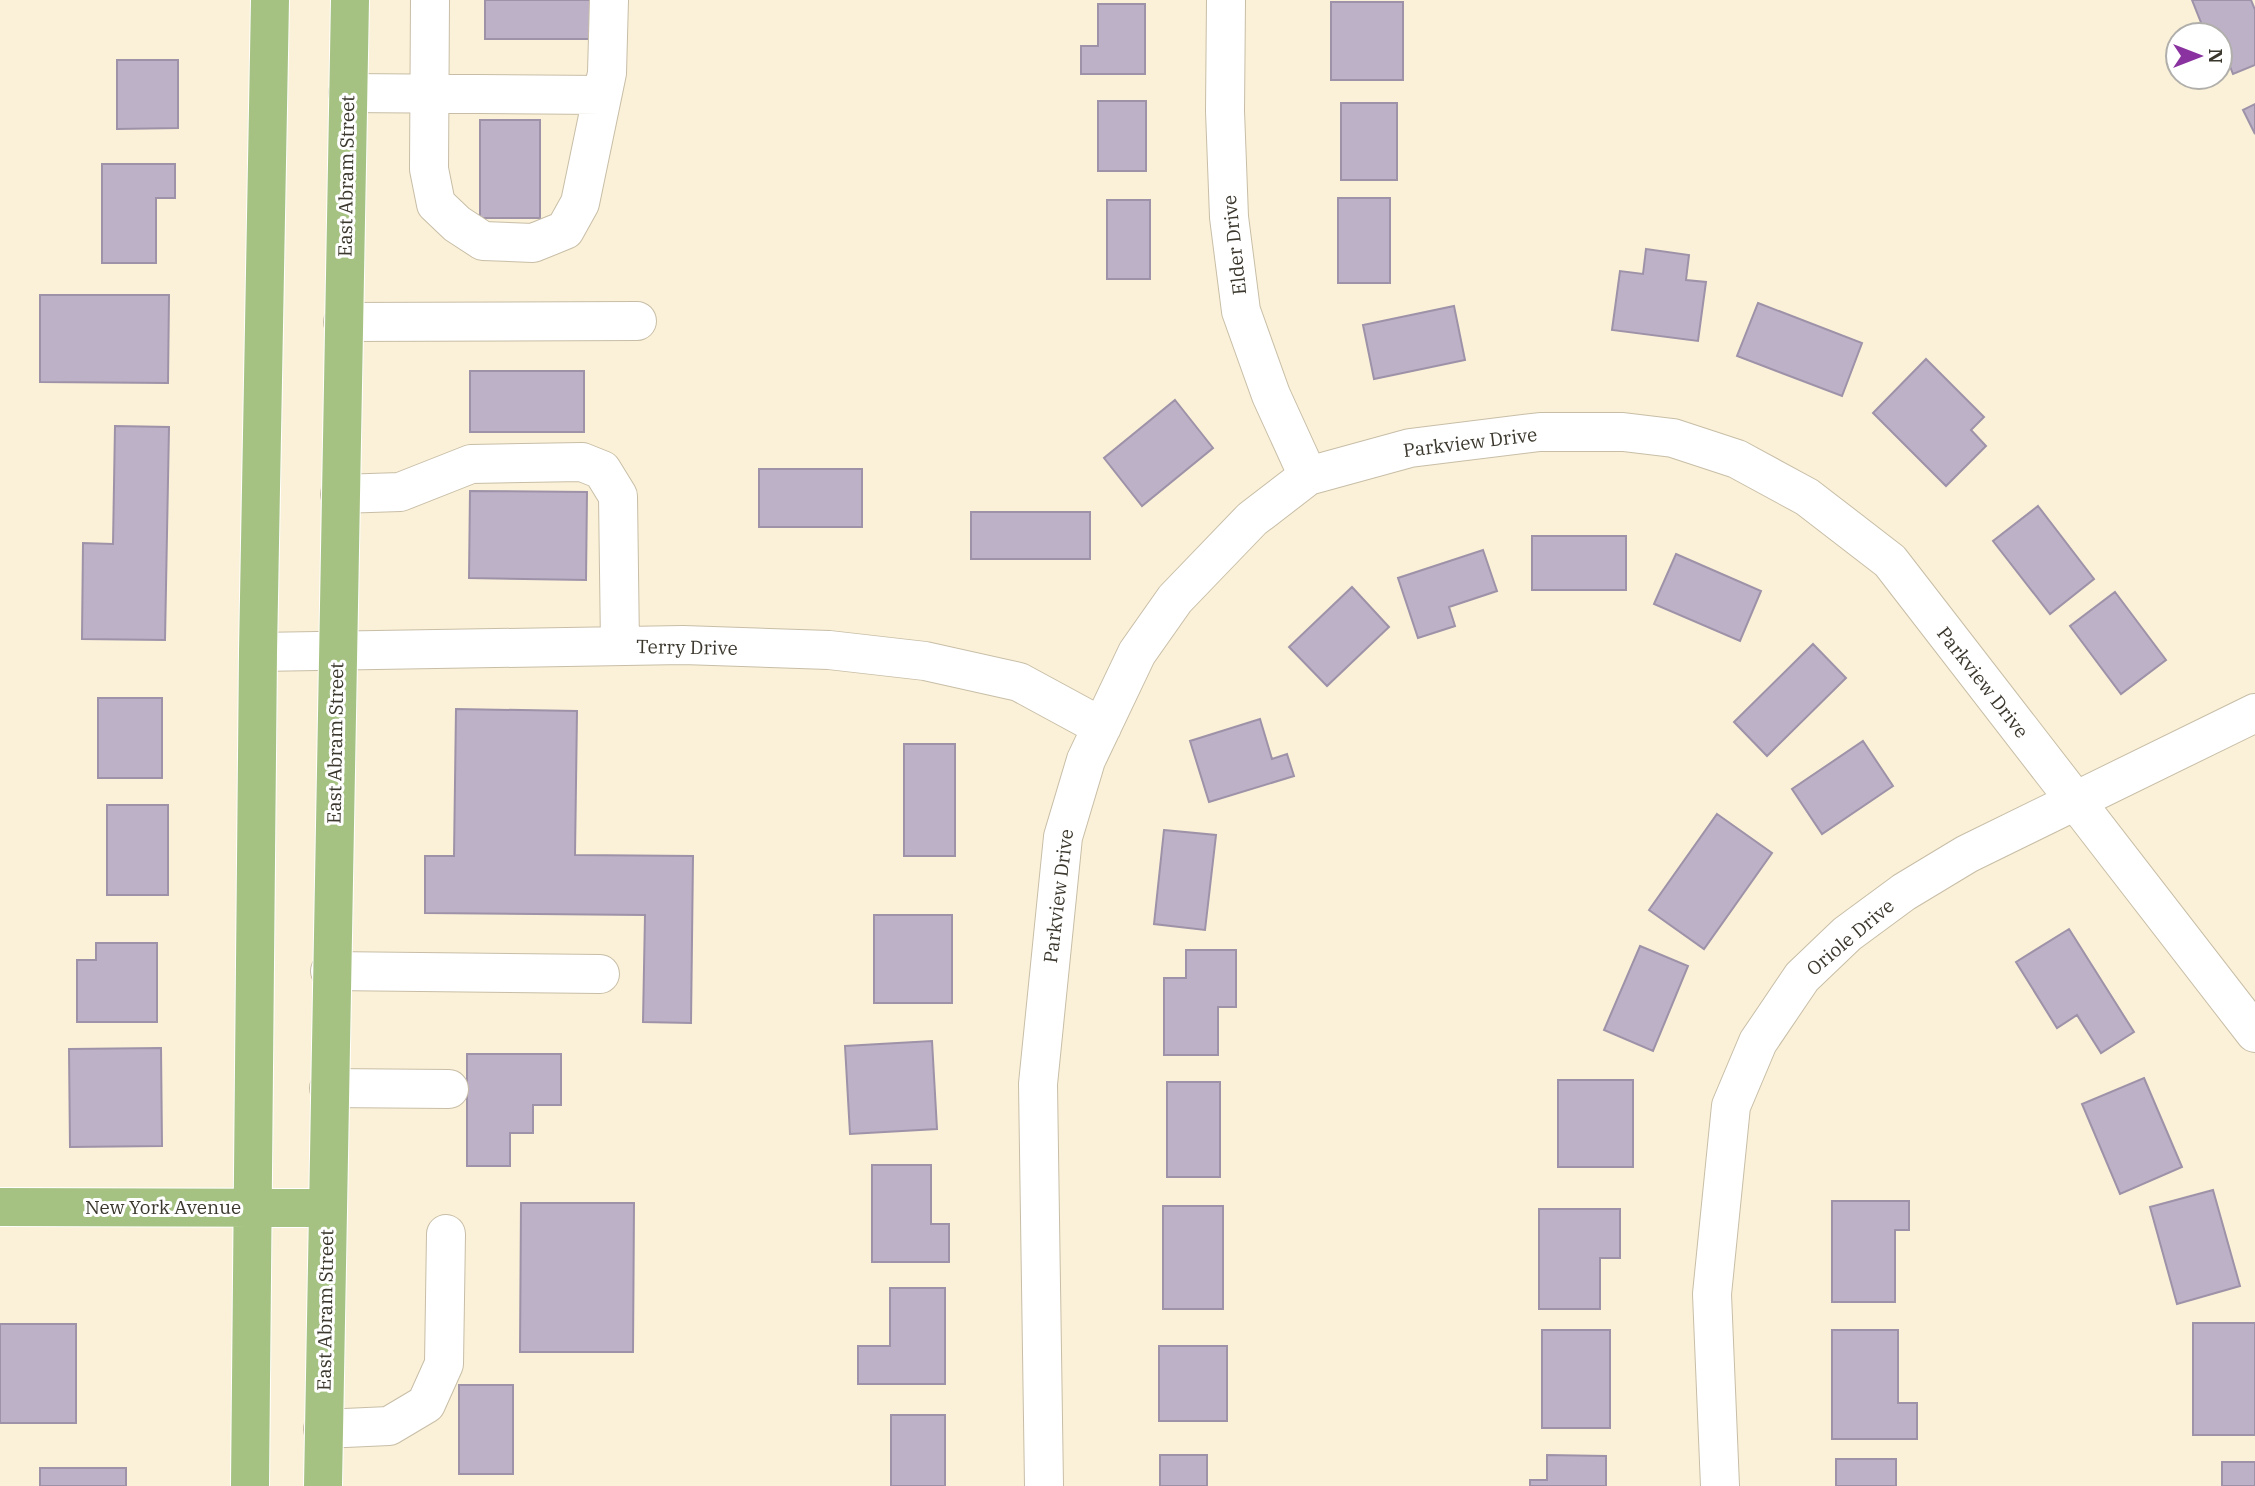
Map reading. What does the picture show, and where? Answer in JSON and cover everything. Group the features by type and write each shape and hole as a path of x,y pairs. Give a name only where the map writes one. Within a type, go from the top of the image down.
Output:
{"main road":[{"path":"250,1486 258,652 270,0"},
{"name":"East Abram Street","path":"323,1486 349,0"},
{"name":"New York Avenue","path":"0,1207 326,1208"}],"street":[{"path":"430,0 429,169 436,204 457,224 483,241 533,243 565,230 580,203 607,73 609,0"},
{"name":"Elder Drive","path":"1226,0 1225,111 1229,217 1241,311 1270,395 1308,476"},
{"path":"348,93 603,95"},
{"path":"343,322 637,321"},
{"name":"Parkview Drive","path":"1044,1486 1038,1084 1063,837 1086,760 1137,653 1175,599 1252,519 1308,476 1410,448 1540,432 1623,432 1673,438 1737,459 1807,497 1890,561 2255,1033"},
{"path":"340,494 400,492 471,464 582,462 603,470 618,496 620,646"},
{"name":"Terry Drive","path":"258,652 683,645 829,650 925,661 1019,682 1102,727"},
{"name":"Oriole Drive","path":"1720,1486 1712,1294 1731,1106 1758,1042 1802,977 1847,934 1894,899 1967,854 2255,713"},
{"path":"330,971 600,974"},
{"path":"329,1088 449,1089"},
{"path":"323,1429 388,1426 426,1404 444,1364 446,1234"}],"building":[{"path":"485,0 595,0 595,39 485,39"},
{"path":"2192,0 2251,0 2255,10 2255,65 2234,74 2234,21 2200,21"},
{"path":"1331,2 1403,2 1403,80 1331,80"},
{"path":"1098,4 1145,4 1145,74 1081,74 1081,46 1098,46"},
{"path":"117,60 178,60 178,128 117,129"},
{"path":"1098,101 1146,101 1146,171 1098,171"},
{"path":"1341,103 1397,103 1397,180 1341,180"},
{"path":"2255,104 2255,134 2243,110"},
{"path":"480,120 540,120 540,218 480,218"},
{"path":"102,164 175,164 175,198 156,198 156,263 102,263"},
{"path":"1338,198 1390,198 1390,283 1338,283"},
{"path":"1107,200 1150,200 1150,279 1107,279"},
{"path":"1646,249 1689,255 1686,280 1706,282 1698,341 1612,330 1620,271 1643,274"},
{"path":"40,295 169,295 168,383 40,382"},
{"path":"1758,303 1862,343 1842,396 1737,356"},
{"path":"1454,306 1465,360 1374,379 1363,325"},
{"path":"1926,359 1984,417 1971,430 1986,446 1946,486 1873,413"},
{"path":"470,371 584,371 584,432 470,432"},
{"path":"1175,400 1213,448 1142,506 1104,458"},
{"path":"115,426 169,427 165,640 82,639 83,543 113,544"},
{"path":"759,469 862,469 862,527 759,527"},
{"path":"470,491 587,492 586,580 469,578"},
{"path":"2038,506 2094,579 2050,614 1993,541"},
{"path":"971,512 1090,512 1090,559 971,559"},
{"path":"1532,536 1626,536 1626,590 1532,590"},
{"path":"1483,550 1497,591 1449,607 1455,626 1418,638 1398,578"},
{"path":"1676,554 1761,591 1740,641 1654,604"},
{"path":"1352,587 1389,627 1327,686 1289,647"},
{"path":"2115,592 2166,660 2121,694 2070,626"},
{"path":"1813,644 1846,678 1767,756 1734,722"},
{"path":"98,698 162,698 162,778 98,778"},
{"path":"456,709 577,711 575,855 693,856 691,1023 643,1022 645,915 425,913 425,856 454,856"},
{"path":"1260,719 1272,759 1287,754 1294,776 1209,802 1190,741"},
{"path":"1863,741 1893,786 1822,834 1792,789"},
{"path":"904,744 955,744 955,856 904,856"},
{"path":"107,805 168,805 168,895 107,895"},
{"path":"1717,814 1772,853 1704,949 1649,910"},
{"path":"1164,830 1216,835 1205,930 1154,924"},
{"path":"874,915 952,915 952,1003 874,1003"},
{"path":"2069,929 2134,1032 2101,1053 2077,1015 2057,1028 2016,962"},
{"path":"96,943 157,943 157,1022 77,1022 77,960 96,960"},
{"path":"1640,946 1688,966 1653,1051 1604,1030"},
{"path":"1186,950 1236,950 1236,1007 1218,1007 1218,1055 1164,1055 1164,978 1186,978"},
{"path":"932,1041 937,1129 850,1134 845,1046"},
{"path":"161,1048 162,1146 70,1147 69,1049"},
{"path":"467,1054 561,1054 561,1105 533,1105 533,1133 510,1133 510,1166 467,1166"},
{"path":"2144,1078 2182,1167 2120,1194 2082,1104"},
{"path":"1558,1080 1633,1080 1633,1167 1558,1167"},
{"path":"1167,1082 1220,1082 1220,1177 1167,1177"},
{"path":"872,1165 931,1165 931,1224 949,1224 949,1262 872,1262"},
{"path":"2213,1190 2240,1286 2177,1304 2150,1207"},
{"path":"1832,1201 1909,1201 1909,1230 1895,1230 1895,1302 1832,1302"},
{"path":"521,1203 634,1203 633,1352 520,1352"},
{"path":"1163,1206 1223,1206 1223,1309 1163,1309"},
{"path":"1539,1209 1620,1209 1620,1258 1600,1258 1600,1309 1539,1309"},
{"path":"890,1288 945,1288 945,1384 858,1384 858,1346 890,1346"},
{"path":"2193,1323 2255,1323 2255,1435 2193,1435"},
{"path":"0,1324 76,1324 76,1423 0,1423"},
{"path":"1542,1330 1610,1330 1610,1428 1542,1428"},
{"path":"1832,1330 1898,1330 1898,1403 1917,1403 1917,1439 1832,1439"},
{"path":"1159,1346 1227,1346 1227,1421 1159,1421"},
{"path":"459,1385 513,1385 513,1474 459,1474"},
{"path":"891,1415 945,1415 945,1486 891,1486"},
{"path":"1160,1455 1207,1455 1207,1486 1160,1486"},
{"path":"1547,1455 1606,1456 1606,1486 1530,1486 1530,1480 1547,1480"},
{"path":"1836,1459 1896,1459 1896,1486 1836,1486"},
{"path":"2222,1462 2255,1462 2255,1486 2222,1486"},
{"path":"40,1468 126,1468 126,1486 40,1486"}]}
